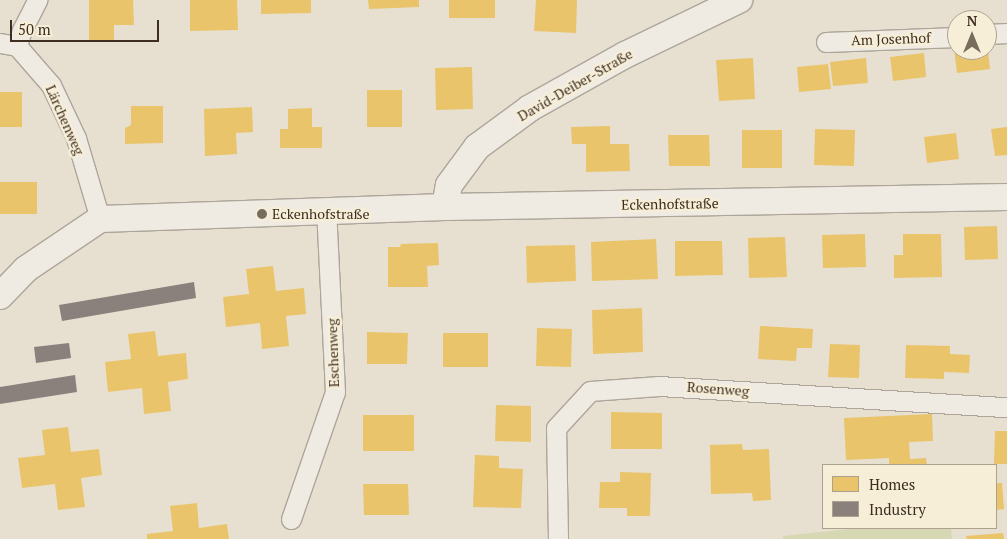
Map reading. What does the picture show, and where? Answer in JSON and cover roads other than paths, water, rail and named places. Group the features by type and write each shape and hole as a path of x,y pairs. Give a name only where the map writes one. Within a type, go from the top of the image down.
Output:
{"street":[{"path":"9,45 22,30 37,0"},
{"name":"David-Deiber-Straße","path":"445,207 449,185 477,148 530,108 625,55 739,0"},
{"name":"Am Josenhof","path":"826,42 947,37"},
{"name":"Lärchenweg","path":"9,45 51,85 76,138 100,219"},
{"name":"Eckenhofstraße","path":"100,219 445,207 1007,197"},
{"name":"Eschenweg","path":"291,519 335,392 326,210"},
{"path":"0,296 26,269 100,219"},
{"name":"Rosenweg","path":"558,539 556,428 590,391 658,386 1007,407"}],"place":[{"name":"Eckenhofstraße","path":"262,214"}]}
